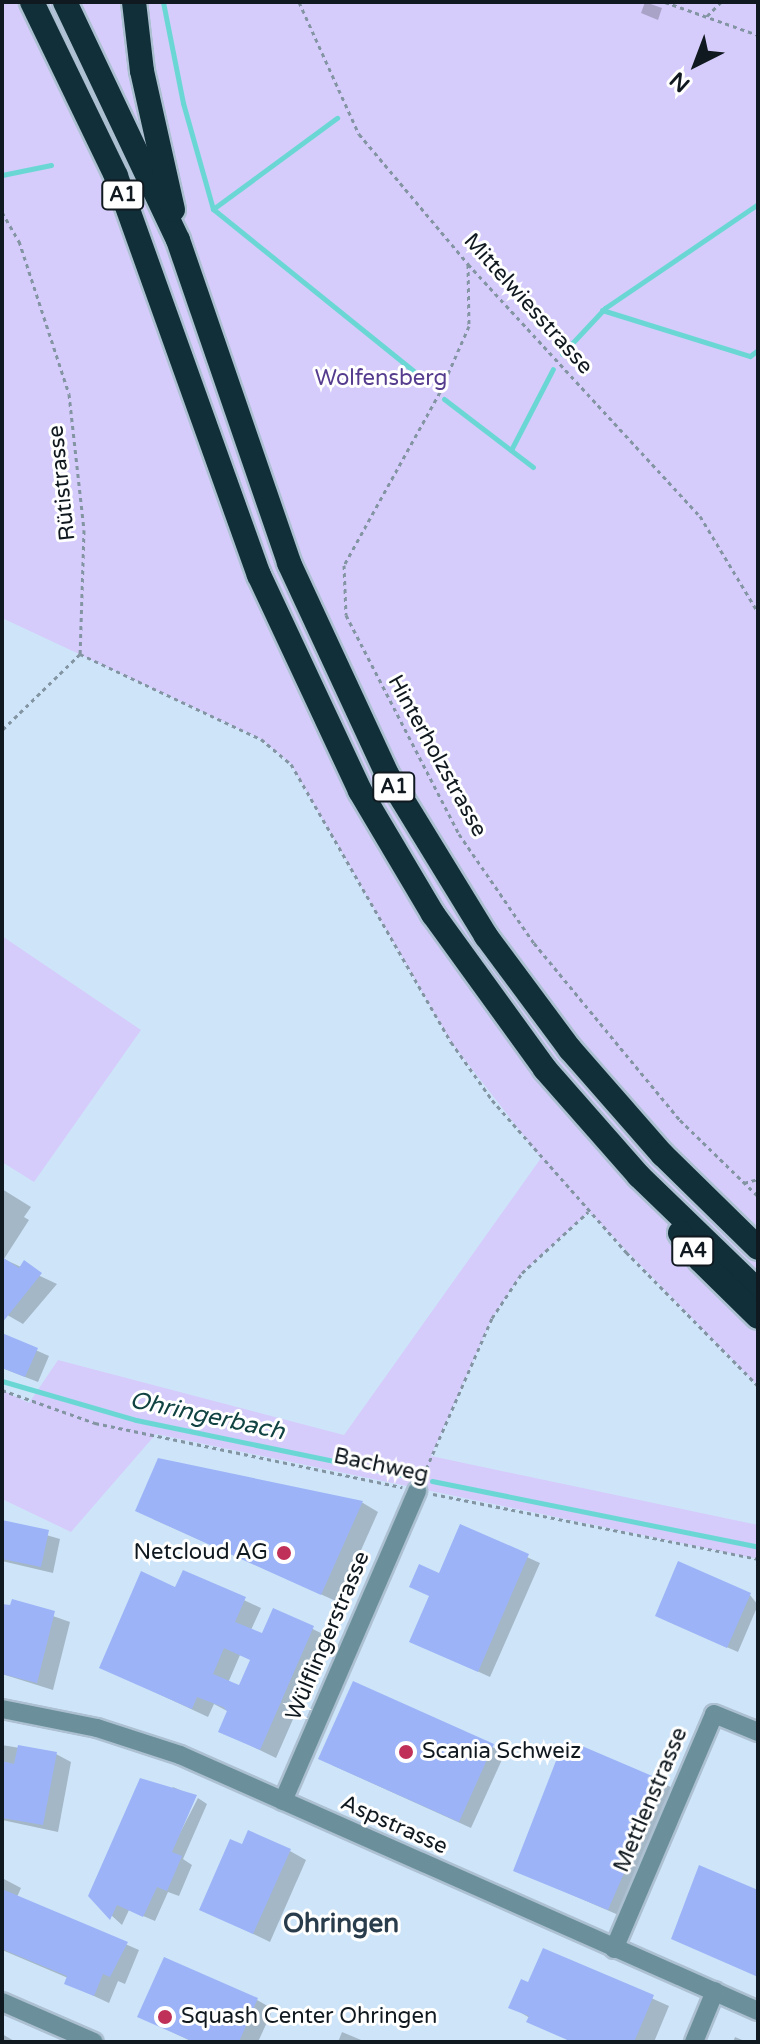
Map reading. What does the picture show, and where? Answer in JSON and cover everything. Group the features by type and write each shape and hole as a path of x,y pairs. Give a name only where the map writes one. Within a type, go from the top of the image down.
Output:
{"highway":[{"name":"A1","path":"32,2 116,176 259,575 338,749 460,954 545,1069 639,1176 758,1291"},
{"name":"A1","path":"65,2 178,240 289,563 345,692 411,816 486,936 570,1049 662,1154 758,1248"},
{"name":"A1","path":"134,2 142,71 178,240"},
{"name":"A4","path":"639,1176 700,1260 758,1317"}],"street":[{"name":"Wülflingerstrasse","path":"283,1801 417,1491"},
{"name":"Aspstrasse","path":"2,1709 97,1728 180,1755 758,2011"},
{"name":"Mettlenstrasse","path":"614,1949 714,1714 758,1732"},
{"path":"694,2042 715,1991"},
{"path":"2,2002 94,2042"}],"path":[{"name":"Mittelwiesstrasse","path":"299,2 359,134 468,264 700,516 758,612"},
{"path":"665,2 758,35"},
{"path":"707,16 721,2"},
{"name":"Rütistrasse","path":"2,212 19,241 69,394 84,530 80,654"},
{"name":"Hinterholzstrasse","path":"468,264 469,326 440,392 344,565 346,615 459,834 534,943 680,1120 758,1196"},
{"path":"2,730 80,654 261,739 291,764 451,1042 492,1100 589,1212 758,1386"},
{"path":"744,1183 758,1179"},
{"path":"417,1491 492,1318 522,1273 589,1212"},
{"name":"Bachweg","path":"2,1390 95,1423 758,1559"}],"green space":[{"name":"Wolfensberg","path":"2,2 758,2 758,1386 589,1212 522,1273 492,1318 431,1456 758,1525 758,1559 156,1434 71,1532 2,1499 2,1390 29,1403 58,1360 344,1435 541,1158 451,1042 291,764 261,739 2,618"},
{"path":"2,936 141,1030 34,1182 2,1162"}],"building":[{"path":"2,1257 19,1268 24,1260 42,1273 2,1323"},
{"path":"2,1333 38,1348 25,1377 2,1368"},
{"name":"Netcloud AG","path":"158,1458 363,1501 321,1595 135,1511"},
{"path":"2,1520 49,1530 41,1567 2,1559"},
{"path":"460,1524 529,1554 478,1672 409,1642 429,1596 409,1587 419,1564 439,1573"},
{"path":"678,1561 751,1593 727,1648 655,1616"},
{"path":"183,1570 246,1597 235,1622 262,1633 273,1608 314,1626 260,1750 218,1732 227,1711 223,1707 197,1697 192,1709 99,1668 141,1571 175,1587","holes":["224,1648 250,1660 239,1685 213,1674"]},
{"path":"12,1599 55,1611 37,1683 2,1674 2,1604 10,1605"},
{"name":"Scania Schweiz","path":"353,1681 494,1744 459,1822 318,1759"},
{"path":"575,1743 664,1781 608,1910 513,1871 561,1748 571,1752"},
{"path":"18,1745 57,1752 43,1825 2,1818 2,1761 14,1764"},
{"path":"140,1778 197,1795 172,1852 182,1856 167,1891 157,1887 143,1917 117,1905 110,1920 88,1896"},
{"path":"248,1830 291,1849 253,1934 199,1910 230,1839 242,1844"},
{"path":"699,1865 758,1890 758,1977 671,1939"},
{"path":"2,1889 128,1942 110,1977 103,1974 94,1996 64,1984 67,1976 2,1949"},
{"path":"543,1948 654,1995 634,2042 572,2042 526,2022 529,2016 508,2008 521,1979 528,1982"},
{"path":"164,1957 258,1998 239,2042 194,2042 137,2017"}],"waterway":[{"path":"163,2 183,103 213,209 337,118"},
{"name":"Ohringerbach","path":"2,175 51,165"},
{"path":"562,354 605,308 758,204"},
{"path":"213,209 429,383"},
{"path":"602,310 750,356 758,350"},
{"path":"511,450 553,369"},
{"path":"444,399 533,467"},
{"name":"Ohringerbach","path":"2,1381 136,1420 407,1476"},
{"name":"Ohringerbach","path":"432,1481 758,1547"}],"place":[{"name":"Netcloud AG","path":"284,1553"},
{"name":"Scania Schweiz","path":"406,1752"},
{"name":"Squash Center Ohringen","path":"165,2017"}],"district":[{"name":"Ohringen","path":"341,1924"}]}
